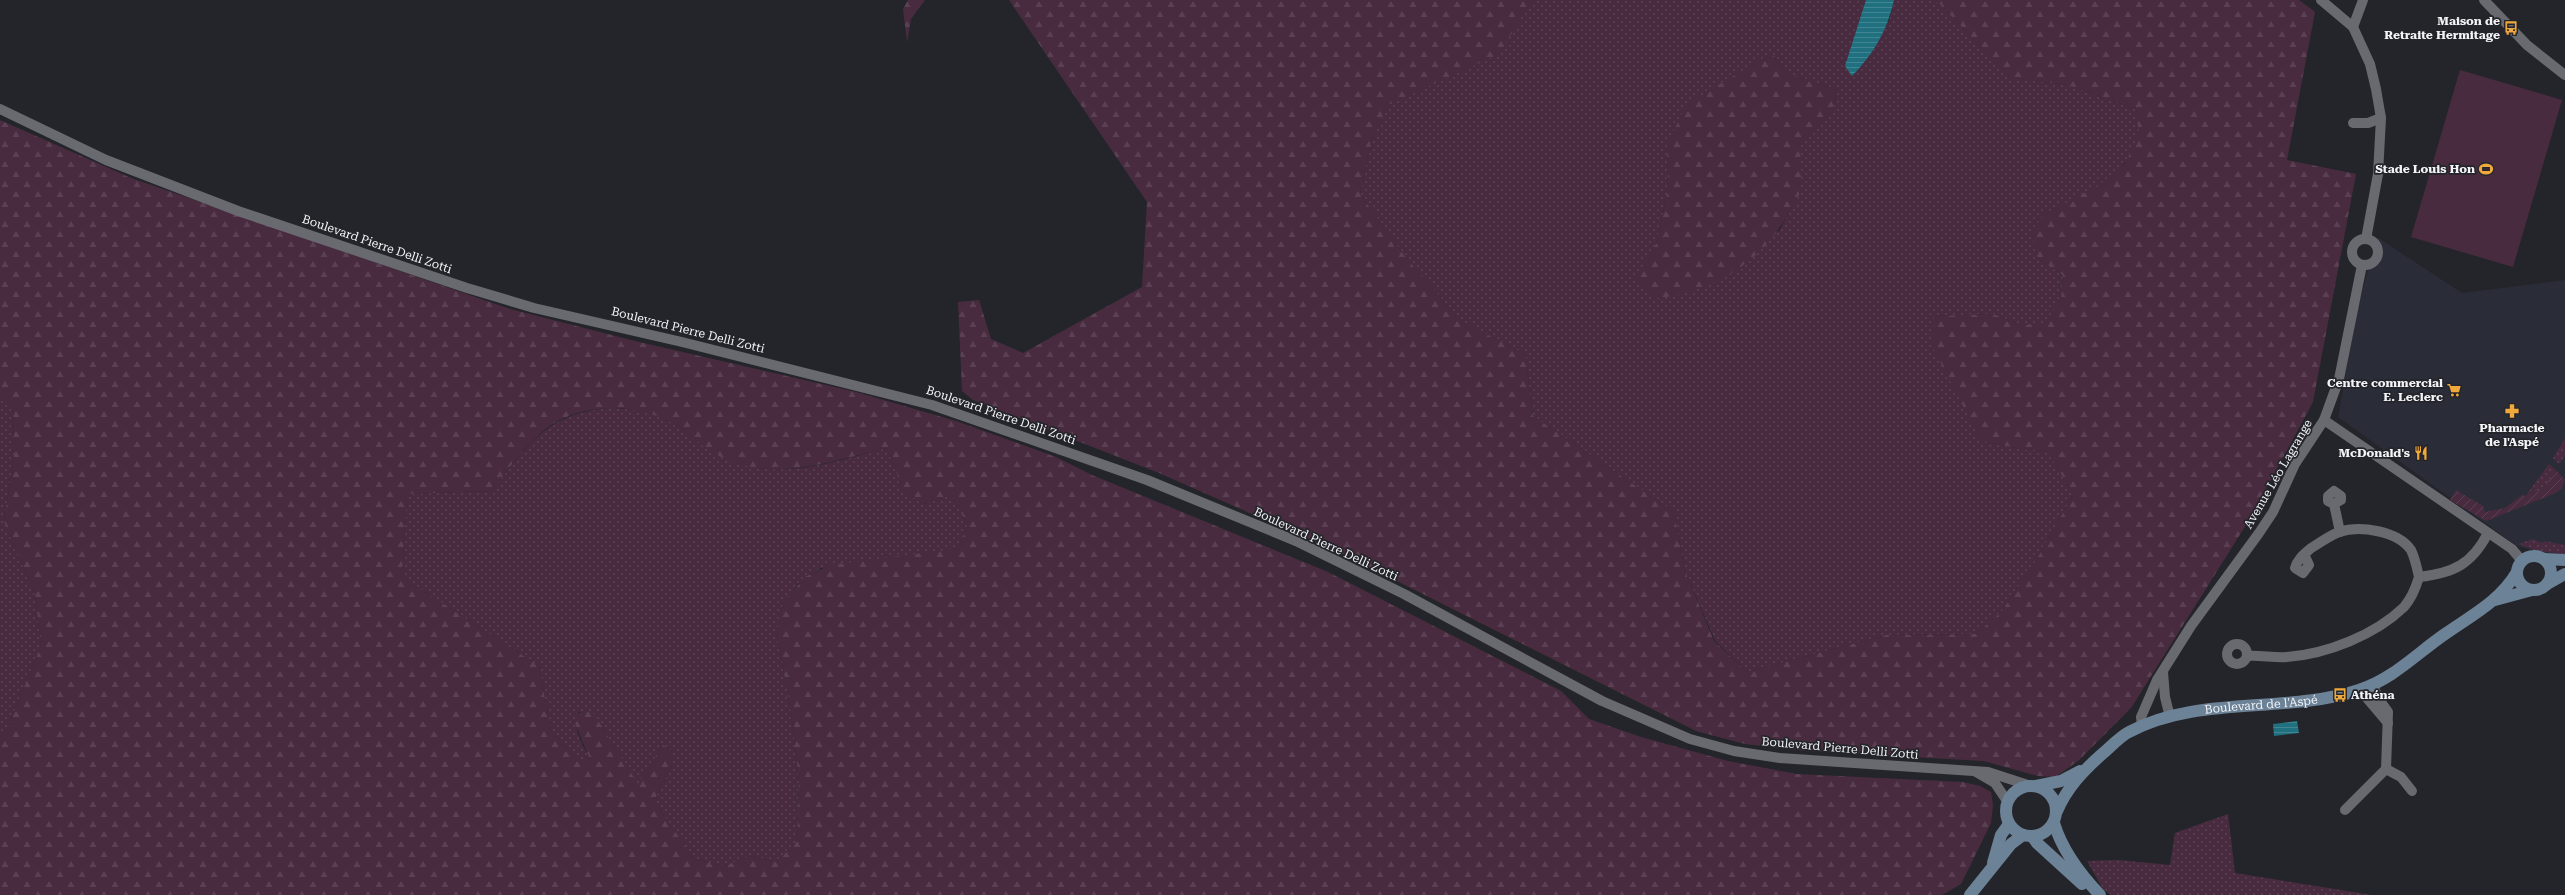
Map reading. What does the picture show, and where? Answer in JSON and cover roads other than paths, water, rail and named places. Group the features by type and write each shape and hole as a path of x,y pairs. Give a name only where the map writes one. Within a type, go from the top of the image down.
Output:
{"street":[{"path":"2321,0 2353,27 2370,64 2381,118 2378,174 2366,239"},
{"path":"2353,27 2363,0"},
{"path":"2484,0 2527,46 2565,75"},
{"name":"Boulevard Pierre Delli Zotti","path":"0,109 106,160 238,211 467,288 534,308 682,342 932,404 1147,480 1296,541 1404,594 1602,701 1690,740 1734,751 1780,758 2002,775 2032,786"},
{"path":"2352,123 2368,123 2381,118"},
{"path":"2366,239 2376,246 2378,254 2372,263 2362,265 2354,260 2352,252 2358,241 2366,239"},
{"name":"Avenue Léo Lagrange","path":"2142,726 2141,717 2151,691 2191,626 2260,533 2273,512 2295,464 2324,420 2339,379 2362,265"},
{"path":"2324,420 2512,549 2522,561"},
{"path":"2334,504 2340,532"},
{"path":"2247,656 2286,657 2312,653 2338,646 2367,632 2405,606 2419,577 2410,550 2394,537 2376,530 2340,532 2304,554"},
{"path":"2419,577 2452,570 2465,563 2474,555 2488,533"},
{"path":"2565,560 2544,559 2533,556 2522,561 2517,572 2522,586 2532,590 2537,590 2565,574"},
{"path":"2544,559 2550,568 2550,580 2547,584"},
{"name":"Boulevard de l'Aspé","path":"2055,817 2065,792 2086,768 2128,733 2142,726 2170,717 2315,699 2360,690 2373,685 2401,669 2444,635 2495,600 2517,572"},
{"name":"Boulevard de l'Aspé","path":"2495,600 2532,590"},
{"path":"2163,672 2165,697 2170,717"},
{"path":"2345,810 2386,770 2388,712 2378,698 2373,685"},
{"path":"2360,690 2388,723"},
{"name":"Boulevard de l'Aspé","path":"2032,786 2060,781 2086,768"},
{"path":"2386,770 2401,777 2412,791"},
{"name":"Boulevard Pierre Delli Zotti","path":"1976,772 1995,783 2007,801"},
{"path":"2095,895 2036,843 2009,824 2005,813 2007,801 2015,790 2032,786 2051,795 2055,817 2066,851 2081,874 2100,895"},
{"path":"1970,895 2011,844 2027,836 2045,832 2055,817"},
{"path":"1991,870 2002,835 2009,824"}],"water":[{"path":"1866,0 1894,0 1888,22 1879,41 1867,59 1852,76 1845,66"},
{"path":"2297,721 2299,733 2274,736 2273,724"}],"place":[{"name":"Maison de Retraite Hermitage","path":"2511,28"},
{"name":"Stade Louis Hon","path":"2486,169"},
{"name":"Centre commercial E. Leclerc","path":"2454,390"},
{"name":"Pharmacie de l'Aspé","path":"2512,411"},
{"name":"McDonald's","path":"2421,453"},
{"name":"Athéna","path":"2340,695"}]}
